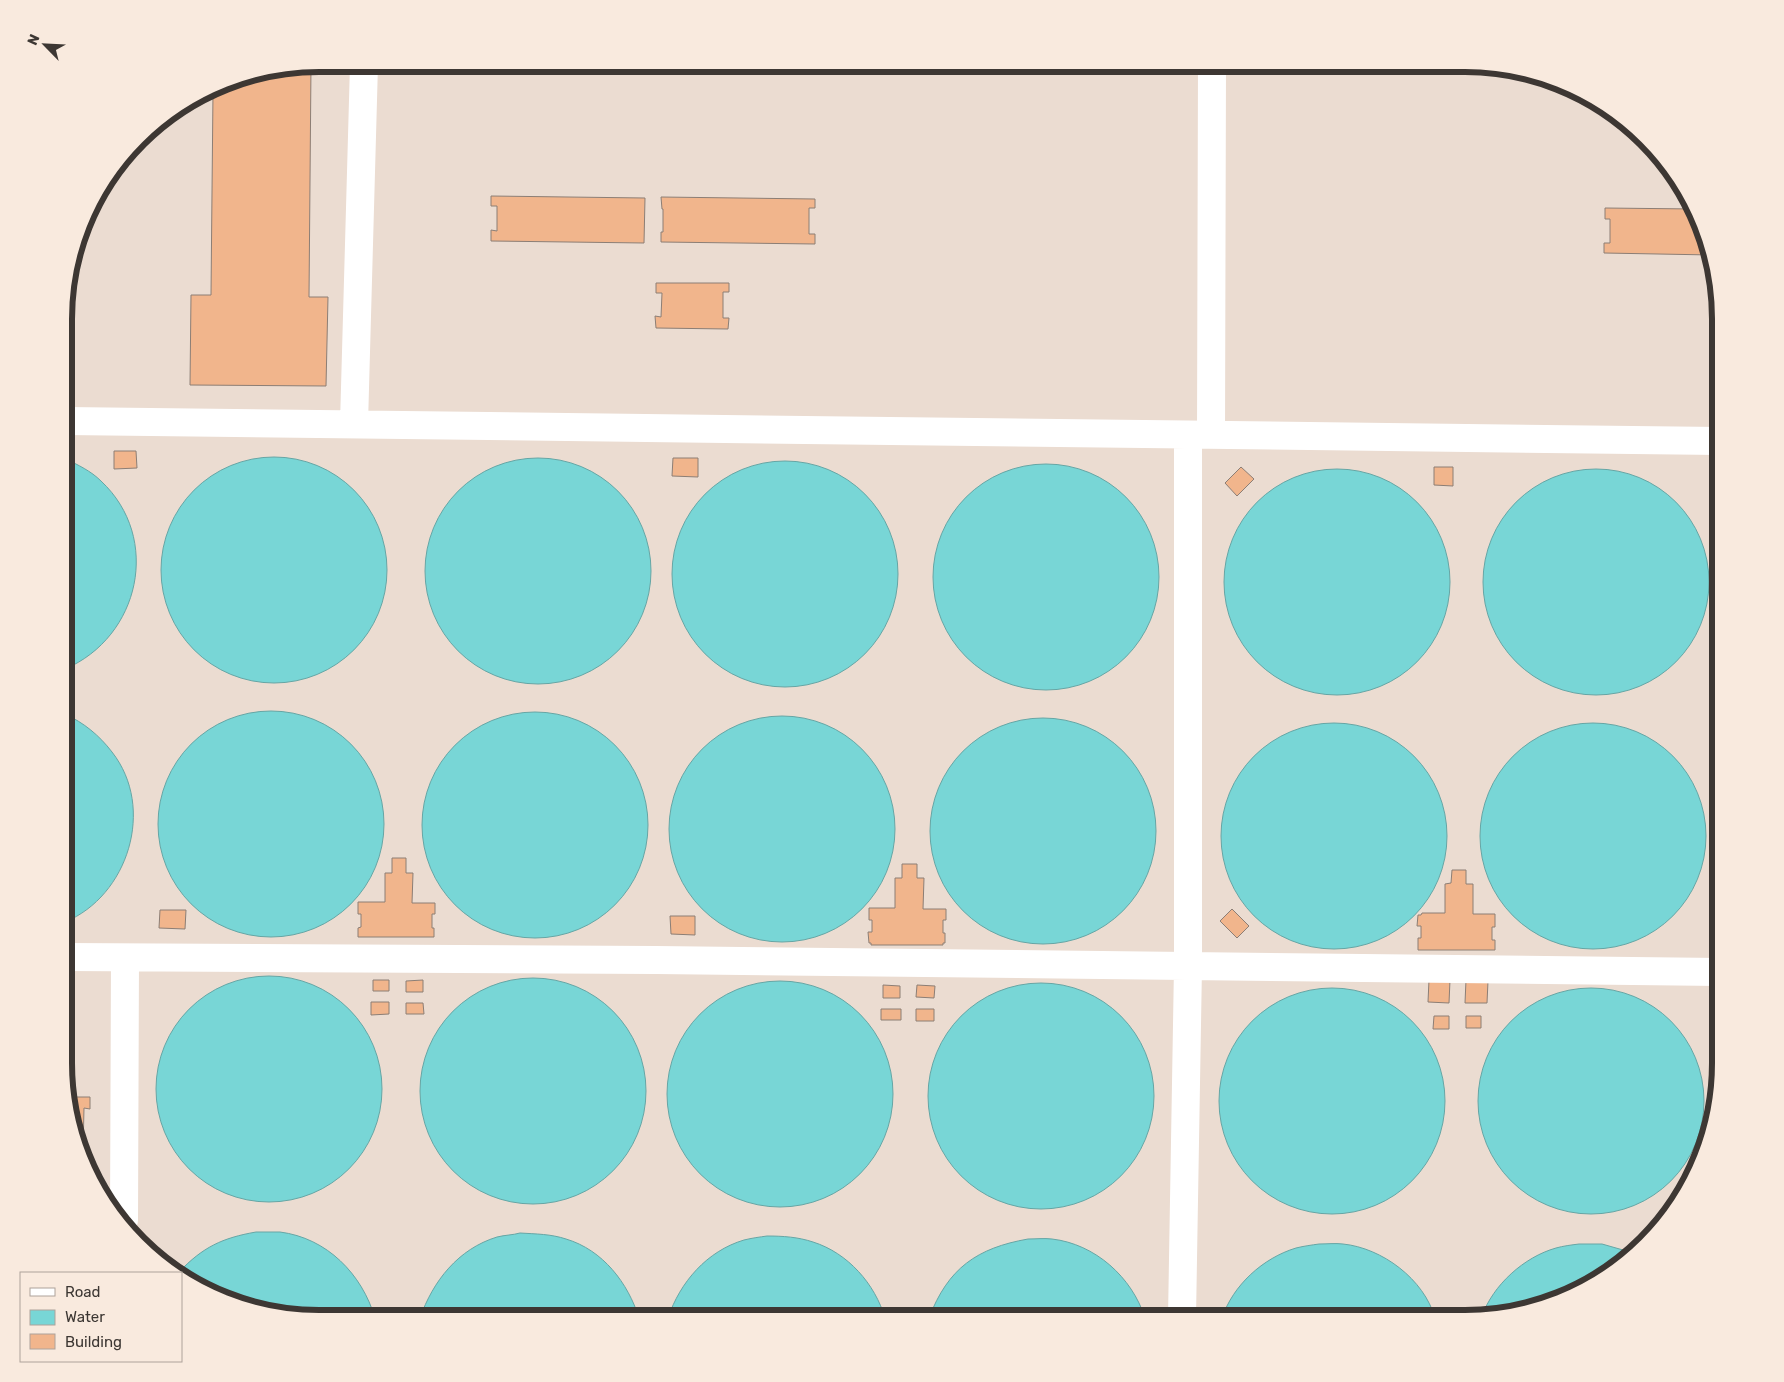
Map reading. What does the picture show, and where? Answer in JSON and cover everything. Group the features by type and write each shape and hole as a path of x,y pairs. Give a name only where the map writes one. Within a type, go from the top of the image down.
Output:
{"lane":[{"path":"354,424 364,72"},
{"path":"1182,1310 1200,435 1212,72"},
{"path":"72,421 1712,441"},
{"path":"72,957 656,960 1712,972"},
{"path":"124,1213 125,958"}],"water":[{"path":"263,457 285,457 317,465 327,470 346,482 362,498 379,527 385,548 387,570 385,592 379,613 362,642 346,658 317,675 285,683 263,683 231,675 221,670 202,658 186,642 169,613 161,581 161,559 169,527 174,517 186,498 202,482 231,465"},
{"path":"527,458 549,458 581,466 591,471 610,483 626,499 643,528 649,549 651,571 649,593 643,614 626,643 610,659 581,676 549,684 527,684 495,676 485,671 466,659 450,643 433,614 425,582 425,560 433,528 438,518 450,499 466,483 495,466"},
{"path":"774,461 796,461 828,469 838,474 857,486 873,502 890,531 896,552 898,574 896,596 890,617 873,646 857,662 828,679 796,687 774,687 742,679 732,674 713,662 697,646 680,617 672,585 672,563 680,531 685,521 697,502 713,486 742,469"},
{"path":"72,462 97,477 120,504 132,530 136,557 134,584 125,610 111,634 91,654 72,665"},
{"path":"1035,464 1057,464 1089,472 1099,477 1118,489 1134,505 1151,534 1157,555 1159,577 1157,599 1151,620 1134,649 1118,665 1089,682 1057,690 1035,690 1003,682 993,677 974,665 958,649 941,620 933,588 933,566 941,534 946,524 958,505 974,489 1003,472"},
{"path":"1326,469 1348,469 1380,477 1390,482 1409,494 1425,510 1442,539 1448,560 1450,582 1448,604 1442,625 1425,654 1409,670 1380,687 1348,695 1326,695 1294,687 1284,682 1265,670 1249,654 1232,625 1224,593 1224,571 1232,539 1237,529 1249,510 1265,494 1294,477"},
{"path":"1585,469 1607,469 1639,477 1649,482 1668,494 1684,510 1701,539 1707,560 1709,582 1707,604 1701,625 1684,654 1668,670 1639,687 1607,695 1585,695 1553,687 1543,682 1524,670 1508,654 1491,625 1483,593 1483,571 1491,539 1496,529 1508,510 1524,494 1553,477"},
{"path":"260,711 282,711 314,719 324,724 343,736 359,752 376,781 382,802 384,824 382,846 376,867 359,896 343,912 314,929 282,937 260,937 228,929 218,924 199,912 183,896 166,867 158,835 158,813 166,781 171,771 183,752 199,736 228,719"},
{"path":"524,712 546,712 578,720 588,725 607,737 623,753 640,782 646,803 648,825 646,847 640,868 623,897 607,913 578,930 546,938 524,938 492,930 482,925 463,913 447,897 430,868 422,836 422,814 430,782 435,772 447,753 463,737 492,720"},
{"path":"771,716 793,716 825,724 835,729 854,741 870,757 887,786 893,807 895,829 893,851 887,872 870,901 854,917 825,934 793,942 771,942 739,934 729,929 710,917 694,901 677,872 669,840 669,818 677,786 682,776 694,757 710,741 739,724"},
{"path":"72,718 91,730 112,752 125,774 132,799 133,824 129,848 119,872 105,892 87,910 72,918"},
{"path":"1032,718 1054,718 1086,726 1096,731 1115,743 1131,759 1148,788 1154,809 1156,831 1154,853 1148,874 1131,903 1115,919 1086,936 1054,944 1032,944 1000,936 990,931 971,919 955,903 938,874 930,842 930,820 938,788 943,778 955,759 971,743 1000,726"},
{"path":"1323,723 1345,723 1377,731 1387,736 1406,748 1422,764 1439,793 1445,814 1447,836 1445,858 1439,879 1422,908 1406,924 1377,941 1345,949 1323,949 1291,941 1281,936 1262,924 1246,908 1229,879 1221,847 1221,825 1229,793 1234,783 1246,764 1262,748 1291,731"},
{"path":"1582,723 1604,723 1636,731 1646,736 1665,748 1681,764 1698,793 1704,814 1706,836 1704,858 1698,879 1681,908 1665,924 1636,941 1604,949 1582,949 1550,941 1540,936 1521,924 1505,908 1488,879 1480,847 1480,825 1488,793 1493,783 1505,764 1521,748 1550,731"},
{"path":"258,976 280,976 312,984 322,989 341,1001 357,1017 374,1046 380,1067 382,1089 380,1111 374,1132 357,1161 341,1177 312,1194 280,1202 258,1202 226,1194 216,1189 197,1177 181,1161 164,1132 156,1100 156,1078 164,1046 169,1036 181,1017 197,1001 226,984"},
{"path":"522,978 544,978 576,986 586,991 605,1003 621,1019 638,1048 644,1069 646,1091 644,1113 638,1134 621,1163 605,1179 576,1196 544,1204 522,1204 490,1196 480,1191 461,1179 445,1163 428,1134 420,1102 420,1080 428,1048 433,1038 445,1019 461,1003 490,986"},
{"path":"769,981 791,981 823,989 833,994 852,1006 868,1022 885,1051 891,1072 893,1094 891,1116 885,1137 868,1166 852,1182 823,1199 791,1207 769,1207 737,1199 727,1194 708,1182 692,1166 675,1137 667,1105 667,1083 675,1051 680,1041 692,1022 708,1006 737,989"},
{"path":"1030,983 1052,983 1084,991 1094,996 1113,1008 1129,1024 1146,1053 1152,1074 1154,1096 1152,1118 1146,1139 1129,1168 1113,1184 1084,1201 1052,1209 1030,1209 998,1201 988,1196 969,1184 953,1168 936,1139 928,1107 928,1085 936,1053 941,1043 953,1024 969,1008 998,991"},
{"path":"1321,988 1343,988 1375,996 1385,1001 1404,1013 1420,1029 1437,1058 1443,1079 1445,1101 1443,1123 1437,1144 1420,1173 1404,1189 1375,1206 1343,1214 1321,1214 1289,1206 1279,1201 1260,1189 1244,1173 1227,1144 1219,1112 1219,1090 1227,1058 1232,1048 1244,1029 1260,1013 1289,996"},
{"path":"1580,988 1602,988 1634,996 1644,1001 1663,1013 1679,1029 1696,1058 1702,1079 1704,1101 1702,1123 1696,1144 1679,1173 1663,1189 1634,1206 1602,1214 1580,1214 1548,1206 1538,1201 1519,1189 1503,1173 1486,1144 1478,1112 1478,1090 1486,1058 1491,1048 1503,1029 1519,1013 1548,996"},
{"path":"256,1232 280,1232 313,1242 327,1250 352,1273 372,1310 320,1310 272,1305 225,1291 183,1268 205,1250 233,1237"},
{"path":"520,1233 543,1234 560,1237 579,1244 591,1251 612,1270 628,1292 636,1310 423,1310 440,1279 459,1258 483,1242 497,1237"},
{"path":"767,1236 790,1237 807,1240 826,1247 849,1262 858,1271 874,1293 882,1310 671,1310 688,1280 707,1260 718,1252 744,1240"},
{"path":"1028,1239 1049,1239 1068,1242 1097,1255 1121,1276 1131,1289 1142,1310 933,1310 945,1286 966,1263 994,1248"},
{"path":"1319,1244 1340,1244 1372,1252 1400,1268 1421,1291 1432,1310 1225,1310 1234,1295 1251,1274 1272,1259 1296,1248"},
{"path":"1579,1244 1602,1244 1624,1250 1602,1268 1559,1291 1512,1305 1485,1308 1502,1283 1521,1265 1544,1252 1559,1247"}],"building":[{"path":"311,73 309,297 328,297 326,386 190,385 191,295 211,295 213,97 240,86 272,77"},
{"path":"491,196 645,198 644,243 491,241 491,230 497,231 497,206 491,206"},
{"path":"661,197 815,199 815,208 809,208 809,234 815,234 815,244 661,242 663,209"},
{"path":"1605,208 1685,209 1703,255 1604,253 1604,243 1610,243 1610,219 1605,219"},
{"path":"656,283 729,283 729,292 723,292 723,318 729,318 728,329 656,328 655,316 661,317 662,293 656,293"},
{"path":"114,451 136,451 137,468 114,469"},
{"path":"673,458 698,458 698,477 672,476"},
{"path":"1241,467 1254,479 1237,496 1225,483"},
{"path":"1434,467 1453,467 1453,486 1434,485"},
{"path":"392,858 406,858 406,873 413,873 412,903 435,903 435,914 432,914 434,937 358,937 358,928 361,927 361,914 358,914 358,902 385,902 385,873 392,873"},
{"path":"902,864 917,864 917,878 924,878 923,909 946,909 946,920 943,920 945,943 943,945 871,945 869,943 868,932 872,932 872,920 869,920 869,908 895,908 895,878 902,878"},
{"path":"1452,870 1466,870 1466,884 1473,884 1473,914 1495,914 1492,940 1495,940 1495,950 1418,950 1421,926 1417,926 1418,915 1422,913 1445,913 1445,884 1451,883"},
{"path":"1232,909 1249,926 1237,938 1220,921"},
{"path":"160,910 186,910 185,929 159,928"},
{"path":"670,916 695,916 695,935 671,934"},
{"path":"373,980 389,980 389,991 373,991"},
{"path":"423,980 423,992 406,992 406,981"},
{"path":"1429,980 1450,980 1449,1003 1428,1002"},
{"path":"1466,980 1488,981 1487,1003 1465,1003"},
{"path":"883,985 900,986 900,998 883,998"},
{"path":"917,985 935,986 934,998 916,997"},
{"path":"371,1002 389,1002 389,1014 371,1015"},
{"path":"406,1003 423,1003 424,1014 406,1014"},
{"path":"881,1009 901,1009 901,1020 881,1020"},
{"path":"916,1009 934,1009 934,1021 916,1021"},
{"path":"1434,1016 1449,1016 1449,1029 1433,1029"},
{"path":"1466,1016 1481,1016 1481,1028 1466,1028"},
{"path":"75,1097 90,1097 90,1109 84,1108 83,1134"}]}
